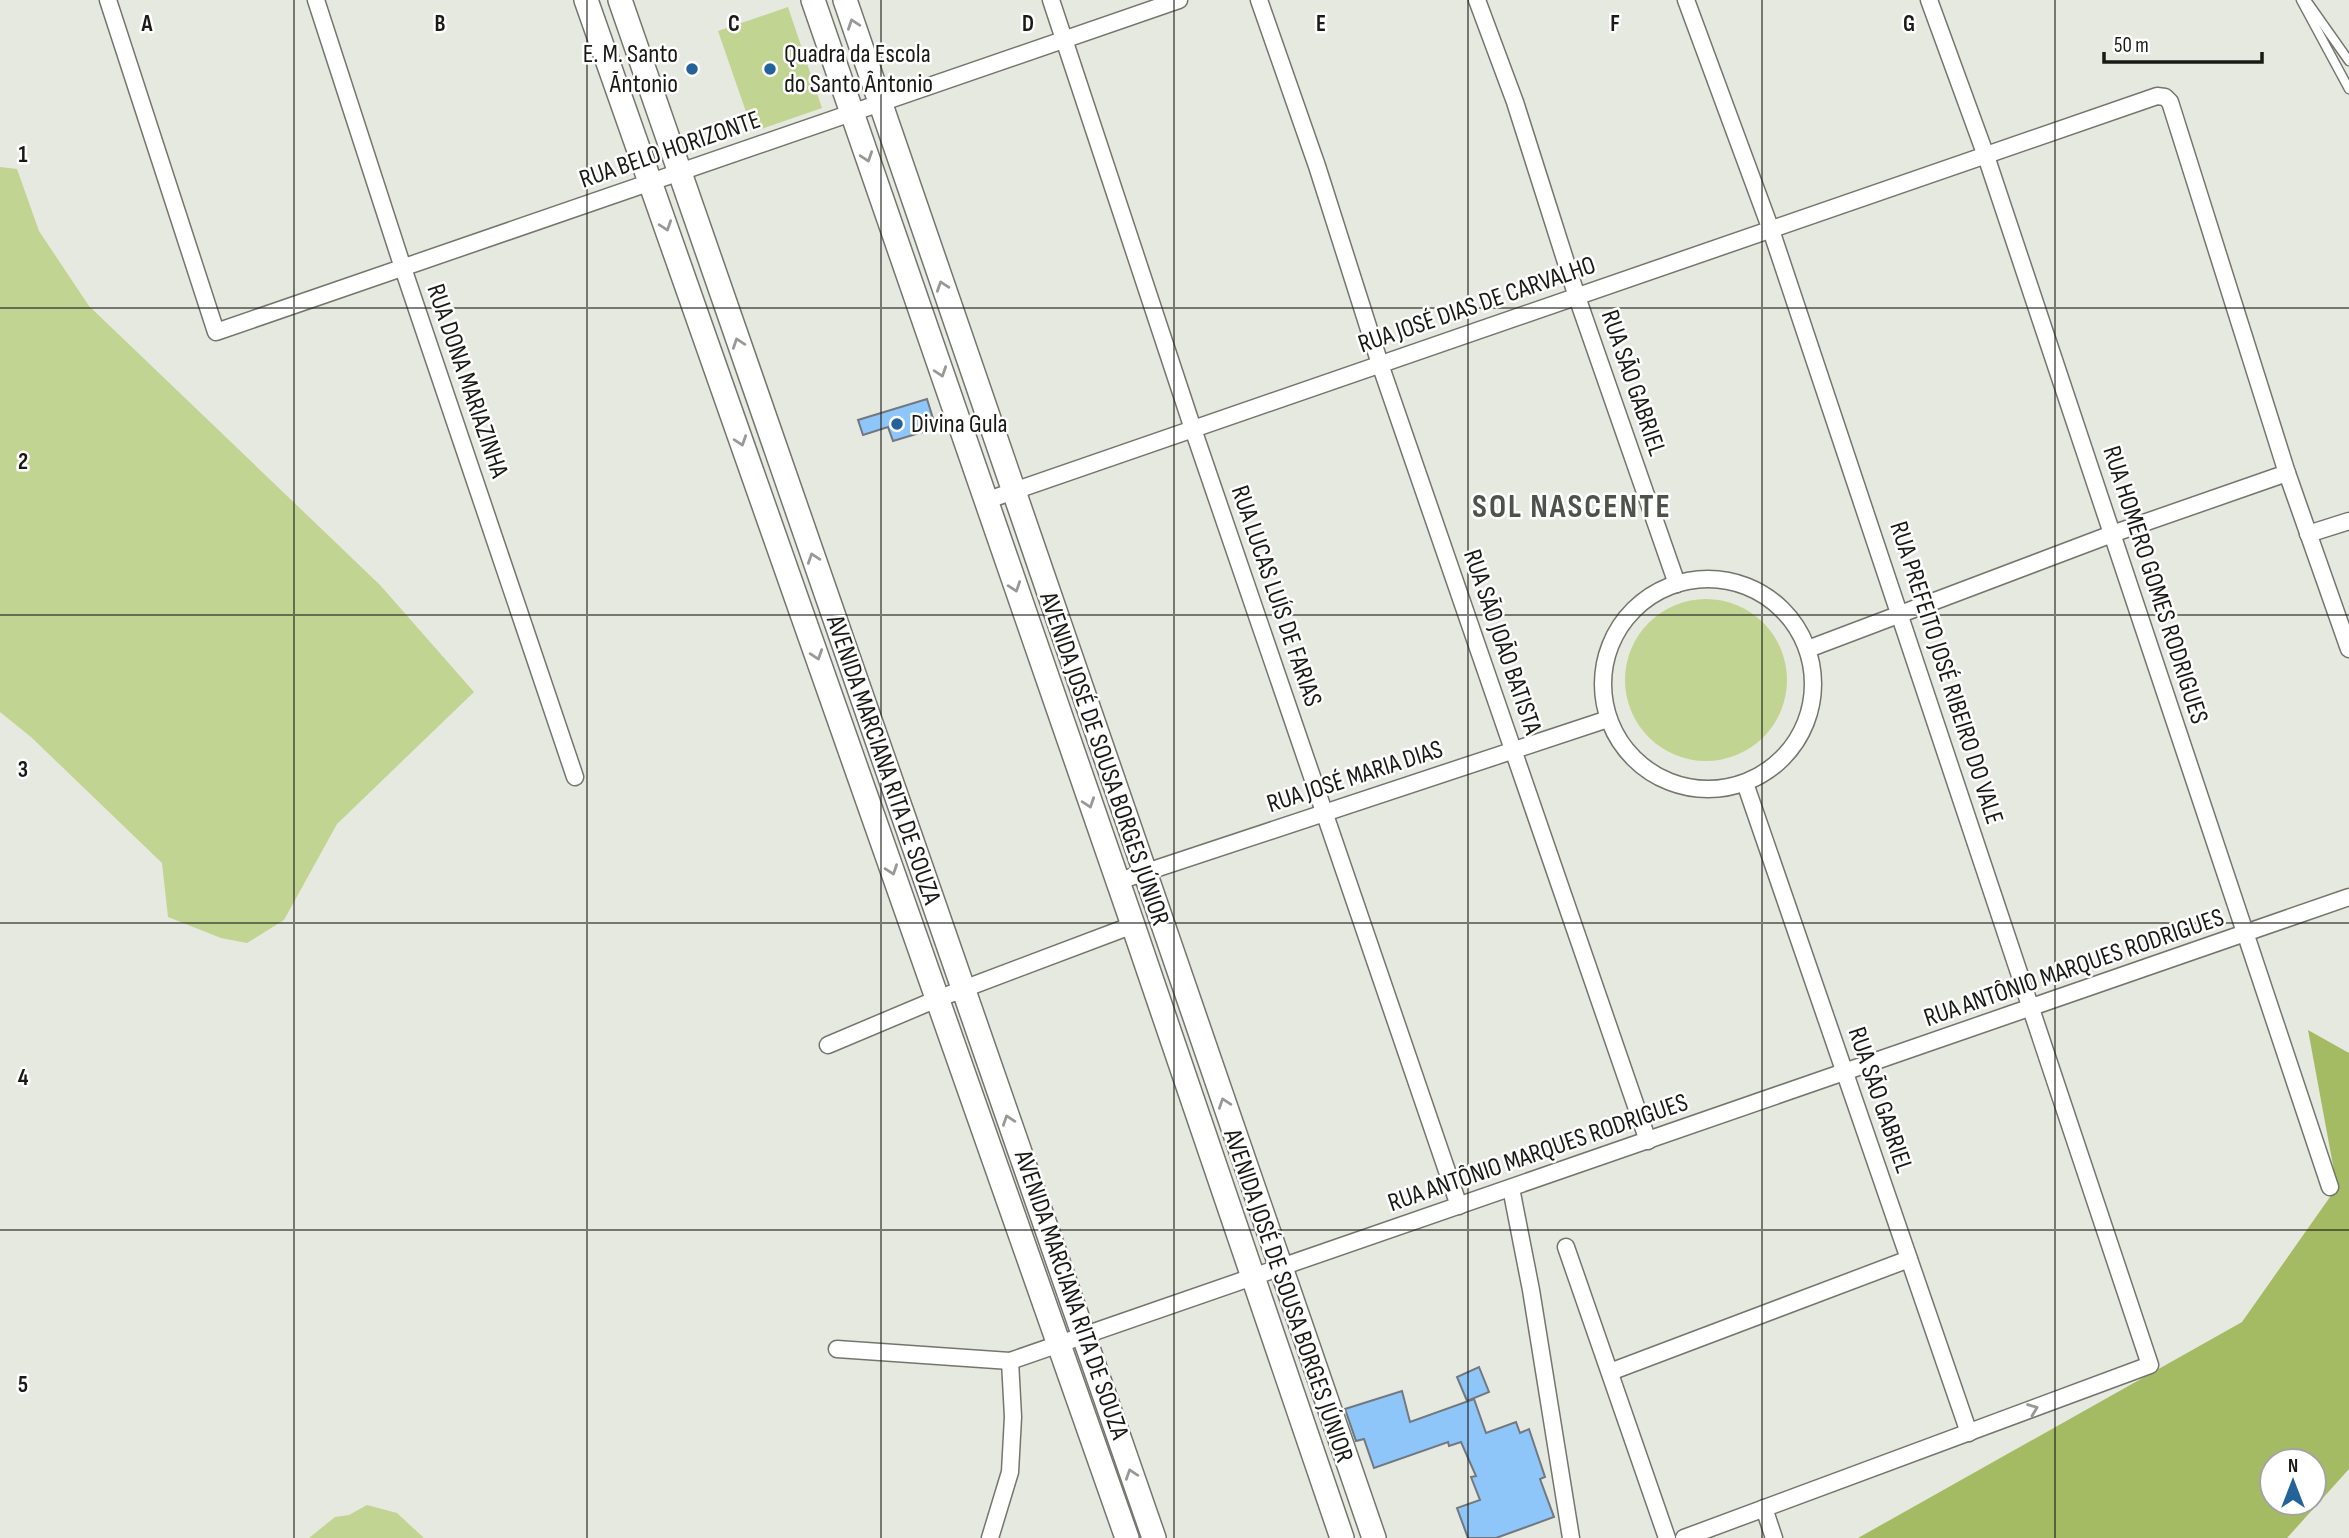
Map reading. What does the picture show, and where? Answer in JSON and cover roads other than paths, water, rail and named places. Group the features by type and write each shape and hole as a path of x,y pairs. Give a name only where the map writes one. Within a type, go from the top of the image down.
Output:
{"street":[{"name":"RUA BELO HORIZONTE","path":"108,0 216,332 1179,0"},
{"name":"RUA DONA MARIAZINHA","path":"316,0 403,268 575,777"},
{"name":"AVENIDA MARCIANA RITA DE SOUZA","path":"586,0 1127,1538"},
{"name":"AVENIDA MARCIANA RITA DE SOUZA","path":"620,0 1154,1538"},
{"name":"AVENIDA JOSÉ DE SOUSA BORGES JÚNIOR","path":"813,0 1342,1538"},
{"name":"AVENIDA JOSÉ DE SOUSA BORGES JÚNIOR","path":"845,0 1374,1538"},
{"name":"RUA LUCAS LUÍS DE FARIAS","path":"1051,0 1193,429 1459,1206"},
{"name":"RUA SÃO JOÃO BATISTA","path":"1259,0 1317,166 1380,364 1648,1141"},
{"name":"RUA SÃO GABRIEL","path":"1477,0 1515,102 1577,297 1677,584"},
{"name":"RUA PREFEITO JOSÉ RIBEIRO DO VALE","path":"1686,0 1771,230 2150,1365 1969,1433"},
{"name":"RUA HOMERO GOMES RODRIGUES","path":"1930,0 1986,156 2330,1187"},
{"path":"606,56 635,44"},
{"name":"RUA JOSÉ DIAS DE CARVALHO","path":"985,500 2157,96 2165,97 2170,102 2287,473 2349,649"},
{"path":"1808,649 2112,534 2287,473"},
{"path":"2308,534 2349,521"},
{"path":"1709,579 1741,584 1770,598 1793,621 1808,649 1814,681 1810,714 1806,723 1796,743 1774,767 1745,783 1712,790 1679,786 1648,771 1624,749 1608,719 1602,686 1607,653 1622,622 1647,599 1677,584 1709,579"},
{"name":"RUA JOSÉ MARIA DIAS","path":"1116,883 1608,719"},
{"name":"RUA SÃO GABRIEL","path":"1745,783 1969,1433"},
{"name":"RUA ANTÔNIO MARQUES RODRIGUES","path":"837,1349 1010,1362 2349,897"},
{"path":"828,1045 937,999 1133,925"},
{"path":"1511,1188 1531,1290 1571,1538"},
{"path":"1566,1247 1667,1538"},
{"path":"1609,1372 1909,1259"},
{"path":"990,1538 1010,1472 1013,1417 1010,1362"},
{"path":"1684,1538 1969,1433"},
{"path":"1764,1508 1774,1538"}],"lane":[{"path":"2301,0 2349,89"},
{"path":"2306,0 2349,61"}],"place":[{"name":"E. M. Santo Ãntonio","path":"692,69"},
{"name":"Quadra da Escola do Santo Ântonio","path":"770,69"},
{"name":"Divina Gula","path":"897,424"}],"district":[{"name":"SOL NASCENTE","path":"1572,507"}]}
